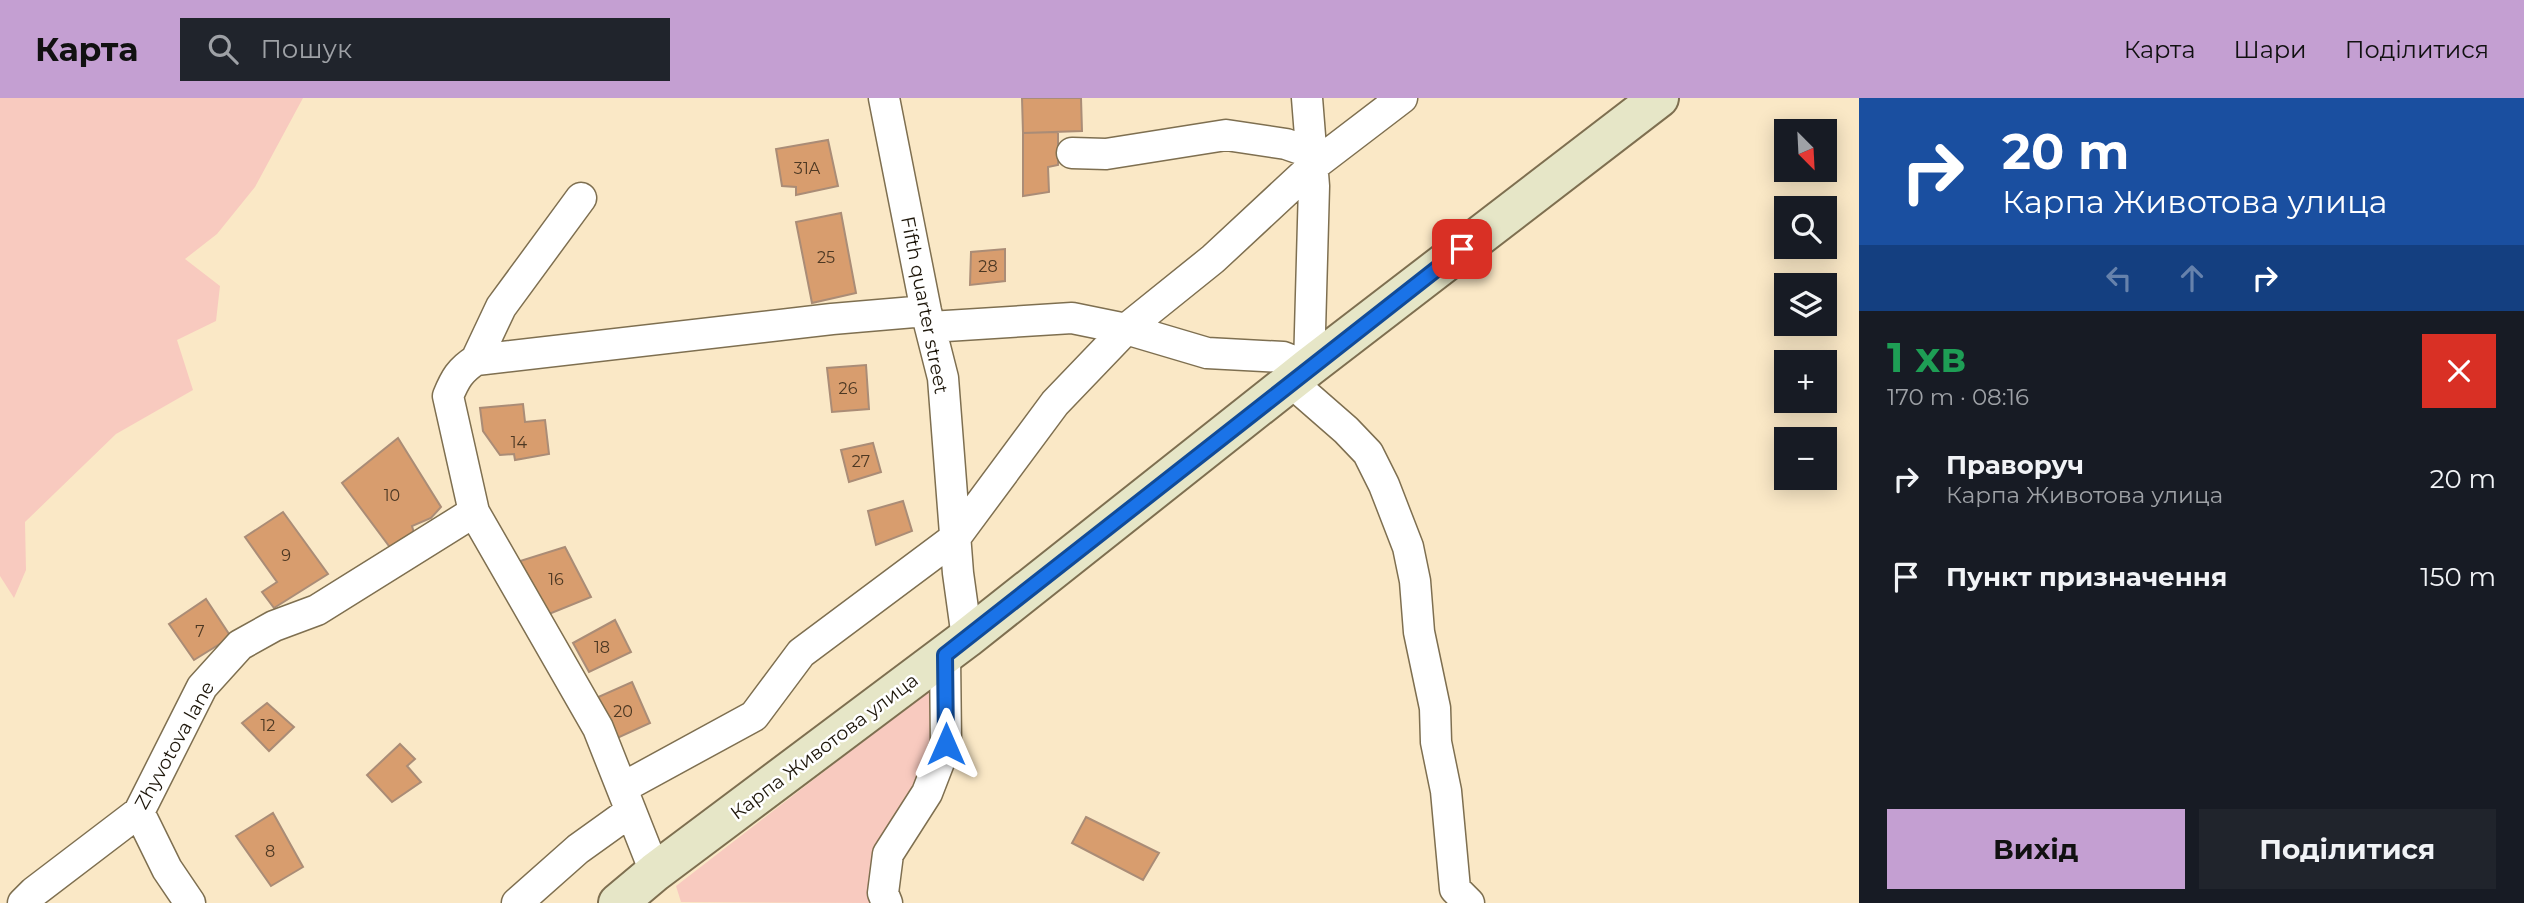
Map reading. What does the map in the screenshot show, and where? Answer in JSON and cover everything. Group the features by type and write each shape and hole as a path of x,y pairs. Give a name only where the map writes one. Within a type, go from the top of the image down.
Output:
{"main road":[{"name":"Карпа Животова улица","path":"618,903 655,872 956,647 1300,374 1659,98"}],"street":[{"name":"Fifth quarter street","path":"884,98 928,319 943,378 955,538 956,647 946,744 927,793 888,854 883,892 887,903"},
{"path":"1300,374 1312,159 1307,98"},
{"path":"517,903 578,849 627,800 754,716 801,653 955,538 1055,403 1126,329 1213,259 1312,159 1402,98"},
{"path":"1072,153 1117,153 1226,135 1286,144 1312,159"},
{"path":"476,360 501,307 581,198"},
{"path":"655,872 598,728 474,512 449,396 455,378 476,360 832,319 1072,318 1126,329 1208,353 1283,357 1368,453 1384,485 1408,547 1415,581 1419,632 1435,708 1436,742 1446,791 1453,898"},
{"name":"Zhyvotova lane","path":"23,903 139,812 202,687 240,645 274,626 317,610 474,512"},
{"path":"139,812 167,869 190,903"}],"shaded area":[{"path":"0,98 303,98 255,187 217,234 185,259 220,286 216,321 177,340 193,390 116,434 25,522 26,570 14,598 0,576"},
{"path":"936,685 934,745 874,903 681,902 676,886"}],"building":[{"path":"1022,98 1081,98 1082,131 1023,133"},
{"path":"1058,132 1058,165 1048,167 1049,192 1023,196 1023,133"},
{"path":"828,140 838,186 796,195 796,187 782,186 776,149"},
{"path":"841,213 856,293 812,303 796,222"},
{"path":"1005,249 1005,281 970,285 971,252"},
{"path":"866,365 869,409 832,412 827,368"},
{"path":"523,404 525,422 545,420 549,454 515,460 514,454 500,455 483,431 480,408"},
{"path":"398,438 441,507 431,518 412,526 416,540 392,550 342,483"},
{"path":"873,443 881,472 849,482 841,450"},
{"path":"903,501 912,531 876,545 868,511"},
{"path":"283,512 328,574 274,608 262,592 277,582 245,537"},
{"path":"565,547 591,597 549,614 520,561"},
{"path":"206,599 231,637 194,660 169,624"},
{"path":"615,620 631,652 589,672 573,643"},
{"path":"632,682 650,723 613,740 596,698"},
{"path":"267,703 294,727 269,751 242,723"},
{"path":"400,744 415,759 407,766 421,782 392,802 367,775"},
{"path":"273,813 303,867 271,886 236,836"},
{"path":"1086,817 1159,853 1143,880 1072,843"}],"route":[{"path":"946,744 945,655 1462,249"}]}
